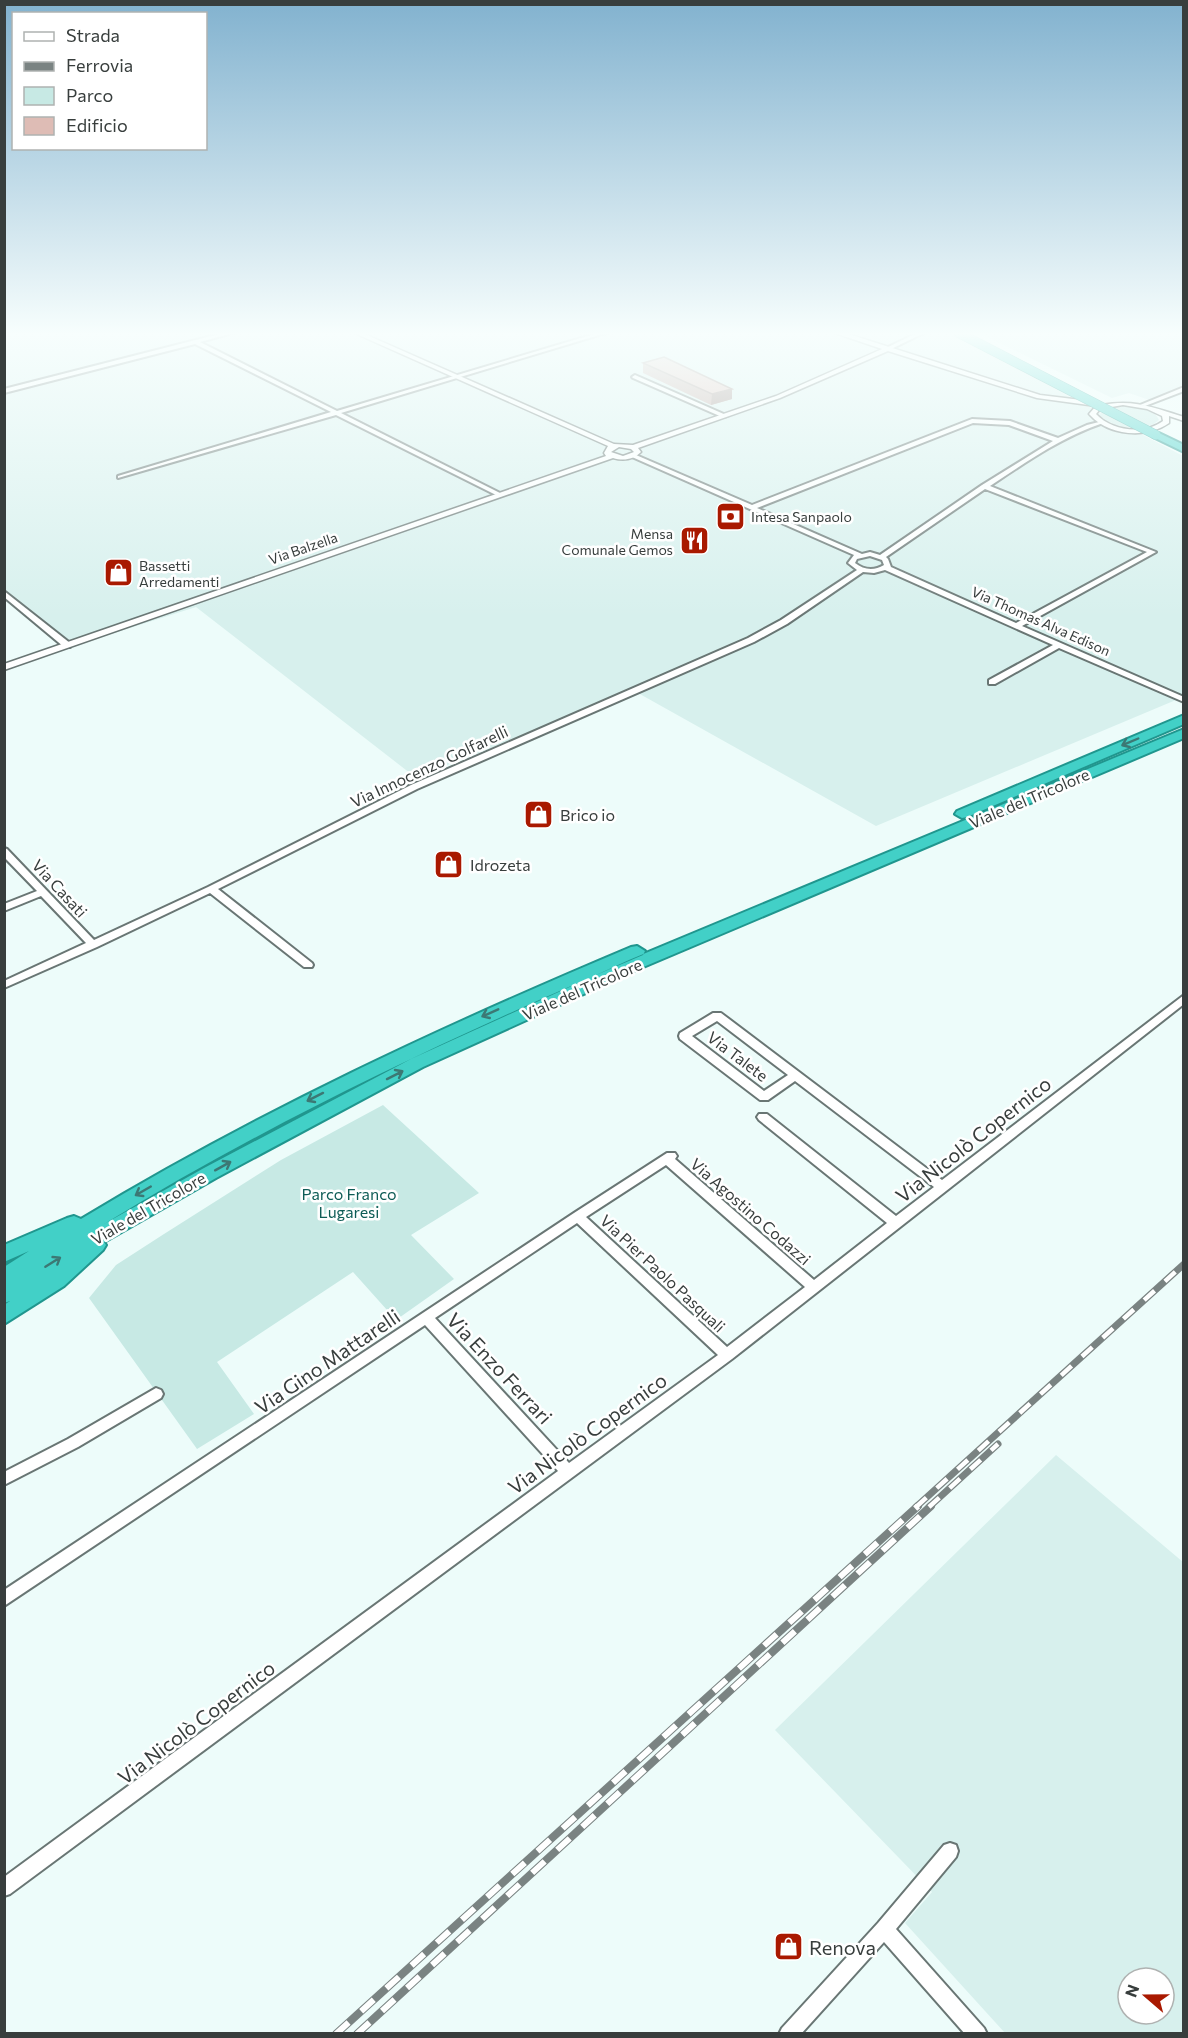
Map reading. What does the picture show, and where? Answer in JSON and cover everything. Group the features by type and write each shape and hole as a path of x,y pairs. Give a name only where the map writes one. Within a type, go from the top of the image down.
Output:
{"highway":[{"path":"1151,427 1184,443"},
{"path":"1151,427 1184,449"},
{"name":"Viale del Tricolore","path":"4,1277 117,1215 417,1063 1184,719"},
{"name":"Viale del Tricolore","path":"884,853 1184,733"},
{"path":"4,1254 117,1215"},
{"path":"4,1316 57,1280 117,1215"},
{"name":"Viale del Tricolore","path":"4,1295 117,1215"}],"street":[{"path":"120,477 291,427"},
{"path":"367,427 498,494"},
{"path":"571,427 613,446 633,447 691,427"},
{"path":"751,508 956,427"},
{"path":"1021,427 1057,440"},
{"path":"881,557 984,486 1057,440 1084,427"},
{"path":"1117,427 1161,432 1174,427"},
{"path":"1161,432 1163,427"},
{"path":"612,456 607,451 613,446"},
{"path":"633,447 639,452 634,456 751,508 859,555 881,557 888,561 886,568 873,571 862,570 851,564 852,559 859,555"},
{"name":"Via Balzella","path":"4,667 498,494 612,456 634,456"},
{"path":"984,486 1153,552 1018,625"},
{"name":"Via Thomas Alva Edison","path":"886,568 1184,700"},
{"name":"Via Innocenzo Golfarelli","path":"4,985 211,889 414,787 751,640 784,622 862,570"},
{"path":"4,593 67,645"},
{"path":"992,682 1060,644"},
{"name":"Via Casati","path":"4,851 93,945"},
{"path":"211,889 308,965"},
{"path":"4,908 43,892"},
{"name":"Via Nicolò Copernico","path":"4,1888 727,1355 1184,999"},
{"name":"Via Talete","path":"796,1075 764,1097 684,1036 717,1016 796,1075 943,1187"},
{"path":"763,1117 896,1223"},
{"name":"Via Gino Mattarelli","path":"4,1599 578,1216 669,1158"},
{"name":"Via Agostino Codazzi","path":"669,1158 814,1287"},
{"name":"Via Pier Paolo Pasquali","path":"578,1216 727,1355"},
{"name":"Via Enzo Ferrari","path":"427,1318 567,1471"},
{"path":"4,1479 73,1443 156,1394"},
{"path":"788,2034 884,1929 950,1851"},
{"path":"884,1929 978,2034"}],"shaded area":[{"path":"4,427 1128,427 1183,456 1183,697 876,826 638,693 415,777 196,607 70,647 5,597"},
{"path":"1056,1455 1183,1562 1183,2033 1005,2033 905,1923 932,1892 775,1730"}],"green space":[{"name":"Parco Franco Lugaresi","path":"383,1105 479,1193 411,1235 454,1279 396,1320 353,1272 217,1362 254,1414 197,1449 89,1298 116,1265 281,1160"}],"railway":[{"path":"916,1507 1184,1264"},
{"path":"929,1507 998,1444"},
{"path":"336,2034 918,1506"},
{"path":"357,2034 931,1506"}],"place":[{"name":"Intesa Sanpaolo","path":"730,516"},
{"name":"Mensa Comunale Gemos","path":"694,541"},
{"name":"Bassetti Arredamenti","path":"118,573"},
{"name":"Brico io","path":"539,814"},
{"name":"Idrozeta","path":"449,864"},
{"name":"Renova","path":"788,1947"}]}
